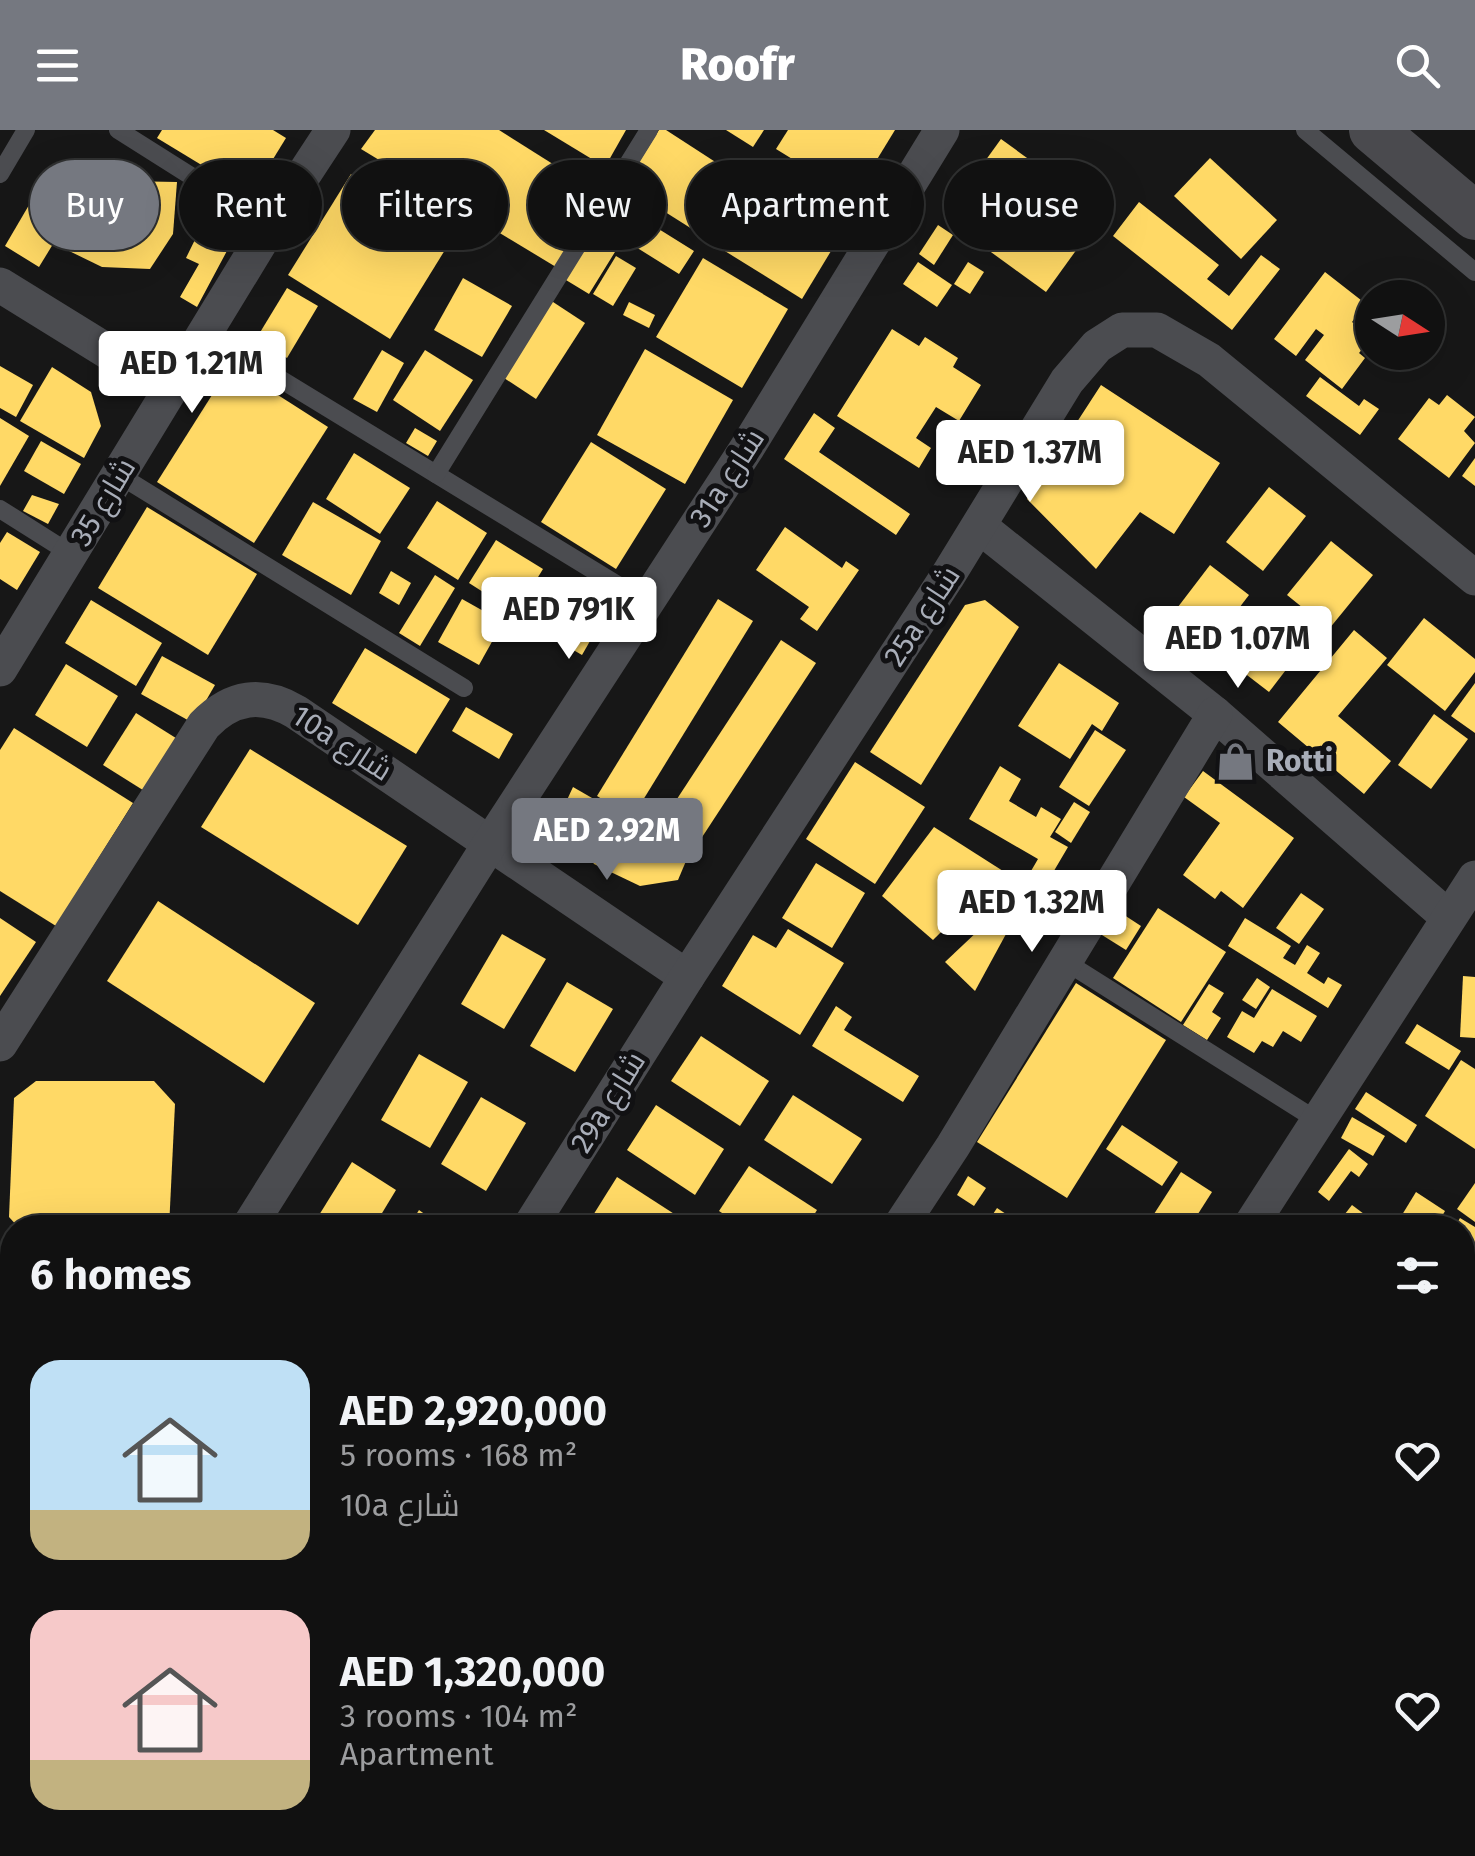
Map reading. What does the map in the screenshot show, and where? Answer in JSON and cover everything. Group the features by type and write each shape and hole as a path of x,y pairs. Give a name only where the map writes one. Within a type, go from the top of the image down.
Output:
{"main road":[{"path":"1372,130 1475,216"}],"street":[{"name":"شارع 35","path":"313,160 333,130"},
{"name":"31a شارع","path":"256,1215 491,842 747,448 942,130"},
{"name":"شارع 35","path":"0,669 255,250"},
{"path":"0,284 170,390"},
{"name":"25a شارع","path":"687,977 978,526 1067,380 1097,346 1122,330 1157,330 1209,360 1475,578"},
{"path":"978,526 1215,714 1448,917"},
{"name":"10a شارع","path":"0,1044 204,725 219,710 238,701 258,698 279,702 687,977"},
{"path":"907,1215 1215,714"},
{"path":"1258,1215 1475,878"},
{"name":"29a شارع","path":"537,1215 687,977"}],"lane":[{"path":"0,174 26,130"},
{"path":"118,130 179,169"},
{"path":"436,474 649,130"},
{"path":"1305,130 1475,272"},
{"path":"205,333 647,603"},
{"path":"119,475 464,688"},
{"path":"0,509 72,554"},
{"path":"1066,962 1318,1120"}],"building: Homes":[{"path":"162,130 273,130 286,138 272,160 193,160 157,138"},
{"path":"375,130 499,130 547,160 528,160 528,250 567,250 556,267 508,238 508,160 379,160 361,149"},
{"path":"544,130 626,130 609,160 593,160"},
{"path":"659,130 666,130 712,160 686,160 686,225 666,213 666,160 640,160"},
{"path":"726,130 764,130 753,147"},
{"path":"788,130 895,130 877,160 794,160 776,149"},
{"path":"1001,139 1030,160 986,160"},
{"path":"1210,158 1277,220 1241,259 1174,196"},
{"path":"159,182 177,182 173,234 150,269 102,267 67,250 159,250"},
{"path":"342,188 342,250 445,250 390,339 288,275 304,250 322,250 322,220"},
{"path":"1139,202 1219,265 1207,279 1229,296 1261,255 1280,269 1232,330 1114,235"},
{"path":"30,206 30,250 49,250 39,267 5,246"},
{"path":"938,225 944,229 944,249 934,265 919,254"},
{"path":"666,234 686,246 686,250 694,251 679,274 641,250 666,250"},
{"path":"190,250 227,250 197,307 180,297 199,264 186,258"},
{"path":"577,250 616,250 589,294 561,277"},
{"path":"723,250 832,250 802,299"},
{"path":"988,250 1076,250 1046,292"},
{"path":"616,256 636,268 613,306 593,294"},
{"path":"703,258 788,309 742,388 656,337"},
{"path":"918,262 952,285 937,307 903,284"},
{"path":"968,262 984,272 970,294 954,284"},
{"path":"1325,272 1355,295 1352,322 1356,370 1342,389 1305,360 1324,335 1316,329 1296,356 1274,339"},
{"path":"463,278 512,306 482,357 434,330"},
{"path":"287,288 318,306 287,358 256,339"},
{"path":"550,300 585,323 536,399 501,376"},
{"path":"629,302 655,315 649,328 623,315"},
{"path":"892,329 919,346 925,337 958,358 953,367 981,385 959,421 936,407 916,438 931,448 919,468 837,416"},
{"path":"645,349 733,400 685,484 597,435"},
{"path":"382,350 404,363 377,412 353,399"},
{"path":"425,350 473,380 440,431 393,400"},
{"path":"231,365 328,427 254,543 157,482"},
{"path":"0,366 33,385 16,417 0,408"},
{"path":"52,367 91,392 101,426 84,458 20,421"},
{"path":"1320,377 1359,406 1364,399 1379,409 1360,435 1306,396"},
{"path":"1101,385 1220,463 1174,534 1140,512 1096,569 1027,499"},
{"path":"1447,395 1475,417 1464,431 1475,443 1449,478 1398,439 1429,398 1439,405"},
{"path":"814,413 835,428 819,452 910,514 896,535 784,459"},
{"path":"0,418 29,436 0,486"},
{"path":"415,428 437,441 428,456 406,443"},
{"path":"41,441 81,464 64,494 24,471"},
{"path":"591,442 666,489 616,569 541,522"},
{"path":"354,453 410,488 380,534 326,499"},
{"path":"1475,458 1475,486 1462,476"},
{"path":"1269,487 1306,516 1263,571 1226,542"},
{"path":"32,495 59,504 48,524 23,511"},
{"path":"437,501 487,533 458,580 407,548"},
{"path":"313,502 381,541 351,595 282,555"},
{"path":"147,507 257,574 208,655 98,588"},
{"path":"785,527 842,568 846,561 859,570 817,631 800,619 809,607 756,570"},
{"path":"7,532 40,552 17,590 0,579 0,543"},
{"path":"496,540 543,569 516,613 469,583"},
{"path":"1331,541 1373,575 1329,629 1287,595"},
{"path":"1210,565 1249,595 1207,650 1168,620"},
{"path":"391,571 411,583 399,605 379,593"},
{"path":"435,575 455,588 420,646 399,633"},
{"path":"564,582 609,608 582,655 537,629"},
{"path":"462,599 503,622 479,665 438,642"},
{"path":"718,599 753,621 632,818 597,796"},
{"path":"91,600 162,643 136,686 65,643"},
{"path":"985,600 1019,627 921,785 870,752 965,605"},
{"path":"1270,611 1308,641 1269,692 1230,662"},
{"path":"1424,618 1475,659 1475,672 1445,711 1387,665"},
{"path":"1354,630 1387,658 1338,716 1391,761 1364,794 1278,722"},
{"path":"781,640 816,663 693,851 658,828"},
{"path":"365,648 450,699 416,754 332,703"},
{"path":"162,656 215,685 193,723 141,694"},
{"path":"1059,663 1119,703 1102,731 1092,724 1070,759 1018,726"},
{"path":"66,664 118,696 87,747 35,715"},
{"path":"1475,683 1475,733 1451,716"},
{"path":"466,707 513,734 499,759 452,731"},
{"path":"136,713 179,740 146,792 103,765"},
{"path":"1434,714 1468,739 1431,789 1398,765"},
{"path":"14,728 133,803 56,926 0,891 0,750"},
{"path":"1095,730 1126,750 1089,806 1059,787"},
{"path":"250,749 407,846 358,925 201,827"},
{"path":"855,762 925,807 875,884 806,839"},
{"path":"1000,766 1021,779 1009,801 1036,817 1041,807 1061,819 1050,837 1068,847 1048,881 1031,871 1038,859 969,819"},
{"path":"1203,771 1294,838 1243,908 1221,891 1215,899 1183,875 1220,823 1184,797"},
{"path":"573,787 689,854 678,880 640,886 594,864 560,815"},
{"path":"1074,802 1090,812 1071,843 1055,832"},
{"path":"934,827 1003,871 933,940 882,896"},
{"path":"816,863 865,893 832,948 782,918"},
{"path":"1301,893 1324,909 1299,944 1276,928"},
{"path":"158,901 315,1003 264,1083 107,981"},
{"path":"1158,908 1226,952 1181,1022 1113,978"},
{"path":"999,911 1012,923 975,991 945,962"},
{"path":"1118,911 1141,926 1126,950 1102,935"},
{"path":"0,918 36,942 0,996"},
{"path":"1245,918 1291,946 1283,958 1295,965 1307,945 1320,953 1307,973 1324,984 1328,977 1342,985 1328,1008 1228,946"},
{"path":"788,929 844,963 800,1035 722,986 753,935 776,948"},
{"path":"502,934 546,959 504,1029 461,1004"},
{"path":"1463,976 1475,977 1475,1038 1460,1037"},
{"path":"1257,978 1270,987 1256,1009 1242,1000"},
{"path":"567,982 613,1009 575,1072 530,1046"},
{"path":"1076,983 1166,1040 1067,1198 977,1142"},
{"path":"1209,984 1224,993 1212,1012 1221,1018 1207,1040 1183,1025"},
{"path":"1272,989 1317,1016 1301,1042 1283,1031 1273,1047 1262,1041 1254,1053 1227,1037 1242,1011 1254,1018"},
{"path":"836,1006 852,1017 844,1030 919,1076 903,1102 812,1046"},
{"path":"1417,1024 1461,1051 1449,1070 1405,1043"},
{"path":"701,1036 769,1081 740,1126 671,1081"},
{"path":"419,1054 468,1082 430,1148 381,1120"},
{"path":"1461,1060 1475,1069 1475,1149 1425,1116"},
{"path":"36,1081 154,1081 175,1104 170,1215 9,1215 14,1098"},
{"path":"1366,1092 1417,1125 1406,1143 1355,1109"},
{"path":"793,1095 862,1139 832,1184 764,1140"},
{"path":"481,1097 526,1123 486,1191 441,1164"},
{"path":"656,1105 724,1149 695,1195 627,1150"},
{"path":"1352,1117 1385,1136 1373,1156 1341,1138"},
{"path":"1122,1125 1178,1162 1162,1186 1106,1149"},
{"path":"1349,1149 1368,1164 1359,1177 1351,1171 1329,1201 1318,1192"},
{"path":"352,1162 396,1190 381,1215 319,1215"},
{"path":"749,1166 817,1210 814,1215 725,1215 719,1211"},
{"path":"1181,1172 1212,1192 1197,1215 1153,1215"},
{"path":"968,1176 986,1188 974,1206 957,1195"},
{"path":"617,1177 676,1215 593,1215"},
{"path":"1475,1183 1475,1215 1465,1215 1457,1209"},
{"path":"1416,1192 1445,1211 1443,1215 1402,1215"},
{"path":"1352,1205 1365,1215 1344,1215"}],"place":[{"name":"Rotti","path":"1236,761"}]}
